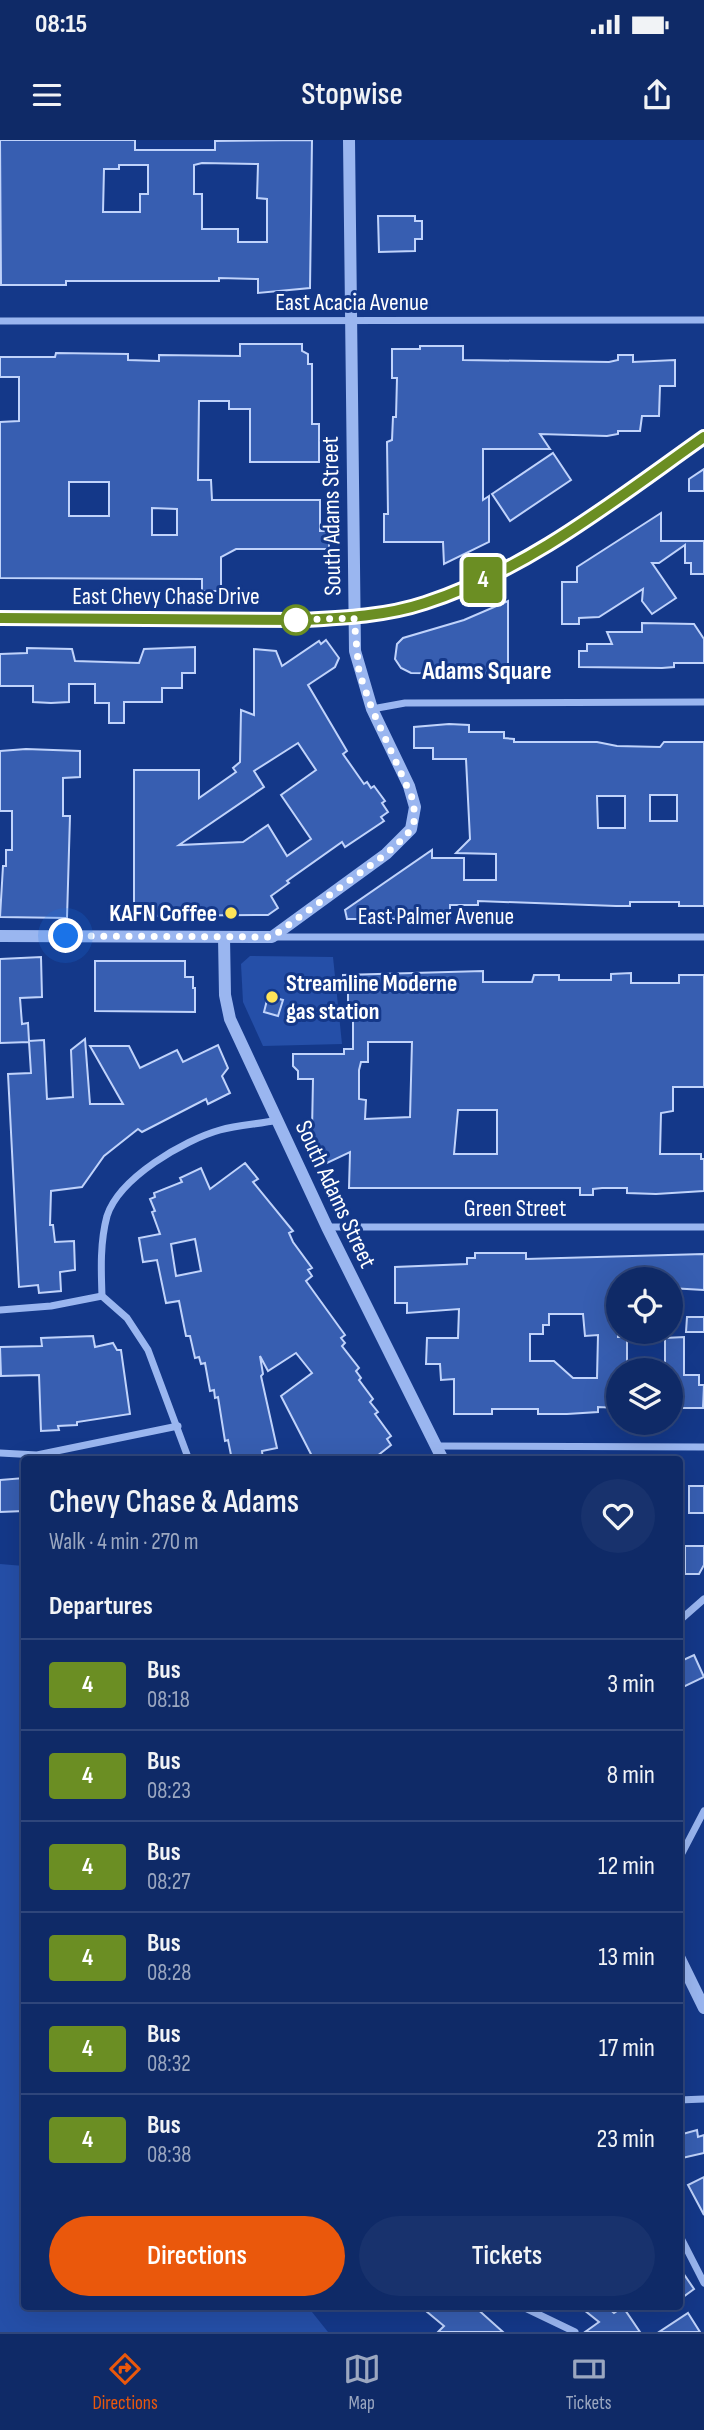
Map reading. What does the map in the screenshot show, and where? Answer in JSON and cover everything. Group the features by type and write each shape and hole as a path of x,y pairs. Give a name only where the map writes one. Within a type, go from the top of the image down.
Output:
{"main road":[{"name":"East Chevy Chase Drive","path":"0,618 354,618 423,604 492,577 562,536 704,438"}],"street":[{"name":"South Adams Street","path":"272,937 386,854 411,829 415,815 413,796 372,709 359,672 354,618 349,140"},
{"name":"East Acacia Avenue","path":"0,321 704,320"},
{"path":"372,709 405,703 704,702"},
{"name":"East Palmer Avenue","path":"0,936 704,937"},
{"name":"South Adams Street","path":"224,937 227,1012 327,1227 441,1456"},
{"path":"188,1456 139,1333 127,1318 102,1296 101,1249 108,1213 141,1173 170,1152 219,1130 278,1120"},
{"name":"Green Street","path":"327,1227 704,1227"},
{"path":"0,1310 51,1306 102,1296"},
{"path":"0,1453 37,1455 178,1426"},
{"path":"437,1446 704,1447"},
{"path":"683,1618 704,1600"},
{"path":"683,1850 704,1811"},
{"path":"683,1965 704,2008"},
{"path":"683,2100 704,2099"},
{"path":"683,2242 704,2283"},
{"path":"529,2310 575,2332"}],"shaded area":[{"path":"250,956 333,957 342,1044 263,1046 243,1002 241,964"},
{"path":"0,1564 21,1566 21,2310 310,2310 328,2332 0,2332"}],"building":[{"path":"0,140 135,140 135,150 215,150 215,141 312,140 310,288 258,293 258,279 219,278 219,281 66,281 66,285 1,285","holes":["258,164 257,198 267,199 267,242 238,242 238,229 202,229 202,194 194,194 194,165","119,165 148,165 148,194 140,194 140,212 103,212 104,169 119,169"]},
{"path":"378,216 415,216 415,221 422,221 422,239 415,239 415,251 379,252"},
{"path":"240,344 302,344 302,351 308,354 308,364 312,364 312,424 319,424 319,462 250,462 250,409 229,409 229,401 199,401 198,480 211,480 212,500 320,500 320,531 329,531 329,549 236,549 221,557 221,591 202,591 202,579 0,578 0,422 19,421 19,377 0,377 0,357 55,357 56,353 128,354 128,360 159,361 159,355 240,356","holes":["69,482 109,482 109,516 69,516","152,508 177,509 177,535 152,535"]},
{"path":"420,346 463,346 463,360 609,362 618,360 618,355 633,355 633,362 675,360 675,386 660,386 659,416 642,416 640,431 618,431 618,434 607,436 540,434 550,449 483,449 483,500 489,496 489,542 444,564 443,542 384,542 384,514 388,514 387,442 392,440 393,417 396,417 397,378 392,378 392,349 420,349"},
{"path":"553,453 571,480 510,521 492,494"},
{"path":"704,469 704,491 689,491 689,479"},
{"path":"661,513 661,541 704,541 704,574 691,574 691,563 685,563 685,545 659,563 652,563 676,598 652,614 642,601 643,589 599,617 579,618 579,624 562,624 562,582 577,582 577,567"},
{"path":"508,601 508,674 411,673 401,668 395,659 397,644 403,638 464,620"},
{"path":"642,623 694,624 704,639 704,663 674,663 674,667 662,668 579,667 579,651 587,651 587,644 612,644 607,632 642,632"},
{"path":"326,640 339,658 335,667 308,685 347,751 343,754 364,784 367,782 371,788 374,786 385,801 382,803 388,812 381,817 384,821 345,847 342,842 287,881 289,883 271,896 278,908 268,915 134,916 134,770 199,770 199,798 236,772 233,768 240,762 241,710 254,715 254,649 276,651 282,666 319,641 321,644","holes":["298,743 316,770 281,795 311,839 287,856 268,825 243,842 179,845 264,787 254,771"]},
{"path":"195,647 195,673 182,673 182,688 162,688 162,702 124,702 124,723 109,723 109,703 95,703 95,684 69,684 69,702 51,703 33,702 33,686 0,686 0,654 27,653 27,648 72,649 75,661 139,663 144,649"},
{"path":"469,725 469,732 504,732 504,738 514,739 514,742 597,742 617,746 660,747 664,742 704,742 704,906 679,906 679,902 630,902 630,906 616,906 478,901 478,905 450,905 450,919 347,919 345,910 432,850 432,858 464,858 464,880 496,880 496,854 456,853 470,839 466,759 433,759 433,748 414,748 414,727","holes":["650,795 677,795 677,821 650,821","597,796 625,796 625,828 598,828"]},
{"path":"0,751 80,751 80,777 63,778 63,816 70,816 67,918 0,917 3,866 6,866 6,850 12,850 12,811 0,811"},
{"path":"41,957 42,997 20,998 22,1024 28,1023 29,1041 44,1040 47,1099 73,1097 71,1050 85,1039 90,1104 123,1104 90,1046 129,1046 140,1068 177,1050 183,1062 218,1045 228,1068 222,1076 230,1093 208,1104 206,1099 142,1132 138,1129 104,1156 82,1187 51,1191 50,1225 53,1225 55,1242 74,1241 75,1270 60,1272 61,1291 39,1293 38,1285 19,1287 8,1074 31,1073 29,1042 0,1043 0,959"},
{"path":"95,961 185,961 185,977 193,977 195,1012 95,1011"},
{"path":"483,971 483,982 532,982 534,975 559,975 559,980 611,980 611,974 631,973 631,983 679,983 679,975 704,975 704,1087 673,1087 673,1111 661,1113 660,1154 701,1154 701,1159 704,1159 704,1191 656,1194 627,1193 627,1188 602,1188 593,1189 593,1195 580,1195 580,1188 349,1188 350,1152 327,1163 312,1131 313,1079 298,1079 298,1071 293,1066 293,1054 344,1054 344,1049 353,1049 353,1011 348,1011 348,988 343,988 343,975","holes":["368,1042 412,1042 410,1117 365,1119 366,1100 359,1099 359,1070 361,1062 368,1062","458,1110 497,1110 497,1154 454,1154"]},
{"path":"268,996 283,1000 278,1016 264,1012"},
{"path":"245,1163 258,1179 253,1182 293,1231 289,1233 293,1242 312,1268 308,1270 312,1276 306,1281 345,1335 341,1338 345,1343 342,1346 359,1368 356,1371 361,1378 359,1380 373,1399 370,1402 378,1412 375,1414 391,1436 387,1439 391,1445 377,1456 312,1456 281,1396 312,1373 296,1353 268,1371 260,1356 261,1376 277,1448 262,1451 263,1456 231,1456 228,1440 225,1441 218,1397 215,1398 214,1390 210,1391 205,1363 201,1364 199,1357 195,1358 190,1336 186,1336 179,1301 166,1303 157,1260 143,1262 139,1238 160,1234 150,1199 155,1197 154,1193 182,1182 180,1178 201,1168 210,1189","holes":["195,1239 201,1271 176,1276 171,1244"]},
{"path":"475,1253 526,1253 526,1259 704,1254 704,1290 683,1289 683,1267 606,1267 606,1344 627,1344 627,1358 606,1358 606,1407 598,1407 598,1412 567,1414 538,1414 538,1409 492,1409 492,1414 454,1414 454,1379 441,1380 440,1364 426,1364 427,1338 458,1338 459,1309 407,1313 407,1303 395,1303 395,1267 467,1264 467,1258 475,1258","holes":["549,1314 583,1314 585,1336 598,1335 597,1378 573,1378 554,1361 530,1361 530,1334 543,1334 543,1325 549,1325"]},
{"path":"687,1317 704,1317 704,1332 686,1332"},
{"path":"93,1336 95,1347 113,1343 117,1350 121,1350 130,1414 77,1422 77,1425 58,1426 59,1430 41,1431 39,1375 1,1376 0,1347 42,1346 41,1338"},
{"path":"683,1337 684,1375 699,1375 699,1385 704,1385 703,1408 683,1408 683,1358 665,1358 665,1344 683,1344"},
{"path":"21,1478 21,1511 0,1512 0,1480"},
{"path":"689,1486 704,1486 704,1513 689,1513"},
{"path":"685,1546 704,1546 704,1565 699,1574 685,1574"},
{"path":"694,1655 704,1677 683,1687 683,1660"},
{"path":"697,2130 698,2137 704,2135 704,2153 683,2158 683,2134"},
{"path":"704,2177 704,2215 688,2185"},
{"path":"683,2273 694,2289 683,2297"},
{"path":"425,2310 478,2310 503,2332 438,2332 444,2326"},
{"path":"584,2310 611,2310 614,2313 625,2310 640,2332 585,2332 599,2322"},
{"path":"688,2313 700,2332 659,2332"}],"bus line":[{"name":"4","path":"0,618 303,620 354,618 423,604 492,577 562,536 704,437"}],"place":[{"name":"KAFN Coffee","path":"231,913"},
{"name":"Streamline Moderne gas station","path":"272,997"}],"district":[{"name":"Adams Square","path":"487,670"}],"route":[{"path":"66,936 272,937 386,854 407,835 414,822 414,802 372,709 359,672 354,618 296,620"}]}
